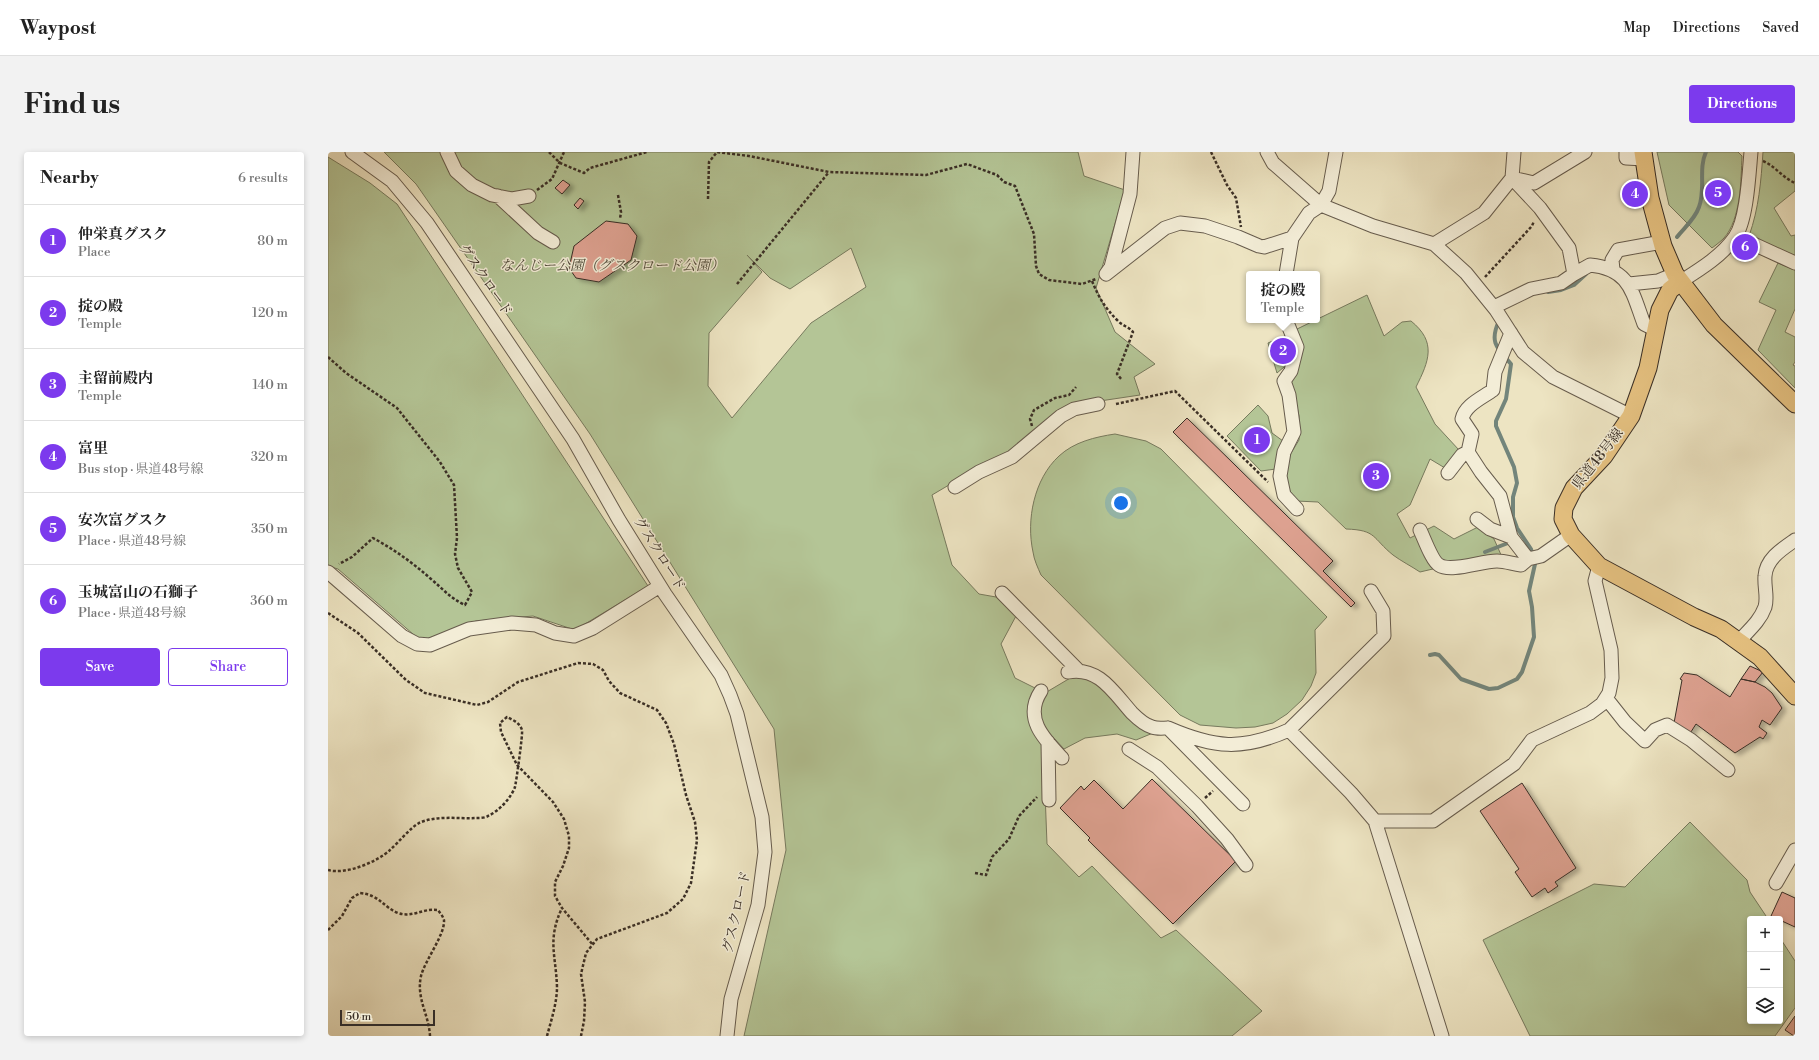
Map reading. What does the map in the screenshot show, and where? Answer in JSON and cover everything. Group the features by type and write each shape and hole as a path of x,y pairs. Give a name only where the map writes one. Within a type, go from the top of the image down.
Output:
{"main road":[{"path":"1643,155 1650,198 1670,265 1678,278 1714,325 1795,404"},
{"name":"県道48号線","path":"1678,278 1664,300 1648,368 1631,416 1604,456 1574,488 1564,508 1563,519 1571,535 1599,566 1694,617 1721,629 1739,641 1764,662 1795,696"}],"street":[{"name":"グスクロード","path":"352,152 392,181 427,223 573,439 619,520 660,586 721,675 730,695 737,714 762,817 765,852 764,873 758,906 731,999 727,1036"},
{"path":"447,152 456,171 472,185 492,195 512,199 529,196"},
{"path":"1106,274 1111,267 1130,194 1133,152"},
{"path":"1267,152 1273,163 1321,205 1373,226 1434,244 1466,273 1495,308 1523,352 1553,377 1631,416"},
{"path":"1286,271 1292,238 1309,213 1321,205 1329,191 1336,152"},
{"path":"1434,244 1484,213 1512,178 1514,152"},
{"path":"1512,178 1534,183 1585,152"},
{"path":"1626,152 1626,158 1643,155"},
{"path":"1629,284 1678,278 1721,253 1736,236 1744,208 1754,156"},
{"path":"1512,178 1540,208 1569,248 1574,274"},
{"path":"498,196 538,233 553,242"},
{"path":"1106,274 1165,228 1180,223 1205,226 1264,247 1292,238"},
{"path":"1736,236 1795,264"},
{"path":"1616,272 1612,260 1618,250 1662,242"},
{"path":"1495,308 1531,289 1561,283 1590,265 1616,272 1629,284 1644,324 1656,330"},
{"path":"1287,323 1297,347 1291,370 1284,381 1289,395 1294,432 1284,452 1280,476 1284,495 1297,509"},
{"path":"1509,329 1506,345 1495,372 1493,390 1463,413 1462,419 1472,434 1468,452 1481,472 1500,496 1511,537"},
{"path":"955,487 979,472 1012,457 1061,416 1074,408 1098,404"},
{"path":"1448,473 1462,455 1468,452"},
{"path":"1477,519 1490,529 1511,537 1533,558"},
{"path":"1420,530 1433,559 1439,565 1452,568 1480,562 1497,561 1521,565 1571,535"},
{"path":"1739,641 1759,619 1765,606 1765,576 1769,563 1780,550 1795,540"},
{"path":"1375,821 1433,821 1514,764 1532,740 1590,713 1602,704 1609,693 1612,678 1611,650 1595,581 1599,566"},
{"path":"328,572 402,636 417,644 430,645 469,629 512,623 536,625 555,633 574,636 593,628 660,586"},
{"path":"1002,594 1073,671 1090,672 1100,678 1139,720 1152,727 1168,728 1205,742 1224,745 1247,744 1269,739 1289,730 1384,636 1384,611 1371,591"},
{"path":"1042,691 1038,695 1034,711 1036,726 1062,758"},
{"path":"1606,698 1625,722 1645,741 1655,730 1667,725 1690,740 1728,770"},
{"path":"1168,728 1243,804"},
{"path":"1289,730 1351,793 1375,821 1442,1036"},
{"path":"1048,742 1049,797"},
{"path":"1129,749 1157,767 1197,806 1227,839 1246,865"},
{"path":"1776,883 1795,850"}],"path":[{"path":"549,152 560,163 584,173 590,168 647,152"},
{"path":"529,196 552,179 564,152"},
{"path":"708,199 709,162 716,152 749,156 830,172 926,175 967,164 997,175 1004,182 1015,186 1034,234 1036,266 1039,274 1049,280 1082,284 1106,274"},
{"path":"1211,152 1227,185 1236,198 1242,225 1238,237"},
{"path":"1754,156 1771,164 1790,181 1795,183"},
{"path":"737,284 830,172"},
{"path":"618,195 621,212 620,219"},
{"path":"1476,285 1532,226 1540,208"},
{"path":"1092,281 1100,301 1119,323 1128,326 1133,332 1117,374 1122,380"},
{"path":"328,357 346,373 397,408 440,462 454,485 457,538 455,554 458,568 472,592 465,605 453,600 432,579 397,551 373,538 352,557 339,564"},
{"path":"1116,404 1175,391 1260,475 1284,495"},
{"path":"328,613 358,633 406,680 425,693 477,705 488,702 518,682 578,663 593,664 603,670 609,681 620,693 657,710 666,723 674,744 686,795 695,822 697,840 691,883 683,899 667,913 597,939 586,953 581,974 585,1002 584,1021 581,1036"},
{"path":"328,870 354,869 370,862 388,852 419,823 440,818 487,817 504,804 515,787 517,765 522,746 523,731 516,721 507,717 500,723 501,732 517,765 553,802 564,819 569,836 569,848 563,866 555,882 555,896 562,908 593,945"},
{"path":"1197,806 1213,791 1218,796"},
{"path":"975,873 986,875 992,857 1008,839 1019,816 1038,795 1049,797"},
{"path":"328,930 342,916 352,898 360,893 370,894 397,912 409,915 429,909 438,910 444,918 444,929 423,970 420,992 422,1006 429,1022 430,1036"},
{"path":"548,1036 557,988 552,944 556,921 562,908"}],"green space":[{"name":"なんじー公園（グスクロード公園）","path":"384,152 1078,152 1084,176 1125,190 1096,288 1115,332 1155,364 1134,377 1140,395 1073,405 1010,454 976,469 932,495 952,565 979,594 996,597 1016,616 1001,644 1015,678 1045,693 1077,674 1093,679 1153,733 1136,740 1117,734 1085,738 1064,749 1052,736 1043,740 1047,844 1079,877 1092,866 1161,938 1176,930 1262,1011 1232,1036 744,1036 786,850 774,729 590,434 416,184","holes":["851,248 866,287 811,323 732,418 708,386 709,333 762,272 747,255 770,278 790,289"]},
{"path":"1657,152 1738,152 1742,156 1739,199 1734,221 1724,238 1712,248 1669,205"},
{"path":"1763,152 1795,152 1795,191 1774,208 1791,236 1795,235 1795,258 1749,236 1757,205"},
{"path":"328,157 370,183 397,204 648,586 575,630 533,616 476,621 421,641 338,569 328,566"},
{"path":"1778,263 1795,270 1795,309 1785,332 1795,337 1795,362 1793,365 1795,366 1795,388 1758,350 1776,310 1759,302"},
{"path":"1367,295 1384,336 1402,322 1411,321 1419,329 1425,337 1428,352 1424,369 1416,387 1435,424 1459,450 1445,468 1430,459 1410,505 1397,514 1410,538 1434,526 1454,539 1478,527 1494,539 1502,557 1454,564 1420,572 1393,555 1369,533 1346,529 1318,502 1296,501 1289,489 1286,475 1288,458 1299,440 1299,416 1291,380 1295,330 1309,323 1320,323 1320,318"},
{"path":"1287,335 1291,347 1288,369 1284,367 1277,373 1268,343"},
{"path":"1258,405 1268,416 1272,433 1283,441 1276,469 1261,471 1227,436"},
{"path":"1115,434 1146,441 1161,449 1327,617 1315,630 1316,673 1311,686 1302,700 1287,714 1273,723 1255,727 1236,728 1200,725 1180,715 1041,575 1034,555 1031,540 1031,527 1034,501 1043,476 1050,465 1071,447 1092,439"},
{"path":"1690,822 1747,880 1750,892 1766,916 1747,916 1747,1024 1783,1024 1783,943 1795,961 1795,1008 1775,1036 1530,1036 1483,940 1594,884 1625,887"}],"building":[{"path":"563,180 570,185 562,194 555,188"},
{"path":"580,198 584,201 578,209 574,205"},
{"path":"606,221 628,224 637,236 631,260 599,282 576,278 569,268 574,246"},
{"path":"1187,418 1333,561 1323,571 1355,603 1351,607 1173,432"},
{"path":"1750,666 1763,672 1755,682 1741,679"},
{"path":"1684,673 1697,675 1730,697 1741,679 1755,682 1765,687 1772,693 1782,708 1770,725 1762,720 1759,727 1767,733 1763,739 1760,737 1735,753 1696,724 1689,735 1674,723 1682,680 1680,679"},
{"path":"1152,779 1236,861 1173,924 1088,840 1090,838 1060,808 1081,786 1084,790 1094,780 1123,809"},
{"path":"1522,783 1576,868 1555,882 1558,886 1548,893 1545,888 1532,897 1515,872 1519,869 1480,811"},
{"path":"1782,892 1795,898 1795,927 1783,922 1783,916 1771,916"},
{"path":"1795,1016 1795,1036 1794,1036 1785,1030"}],"waterway":[{"path":"1677,237 1692,219 1699,207 1702,193 1703,165 1706,152"},
{"path":"1548,292 1561,290 1574,285 1586,274"},
{"path":"1430,655 1439,655 1461,679 1489,689 1498,688 1517,679 1522,672 1534,637 1532,607 1529,591 1535,564 1531,549 1517,528 1513,517 1513,497 1517,483 1514,467 1496,426 1496,421 1506,399 1511,364 1498,349 1496,344 1495,334 1499,321"},
{"path":"1485,552 1508,543"}],"place":[{"name":"安次富グスク","path":"1718,193"},
{"name":"富里","path":"1635,194"},
{"name":"玉城富山の石獅子","path":"1745,247"},
{"name":"掟の殿","path":"1283,351"},
{"name":"仲栄真グスク","path":"1257,440"},
{"name":"主留前殿内","path":"1376,476"}]}
